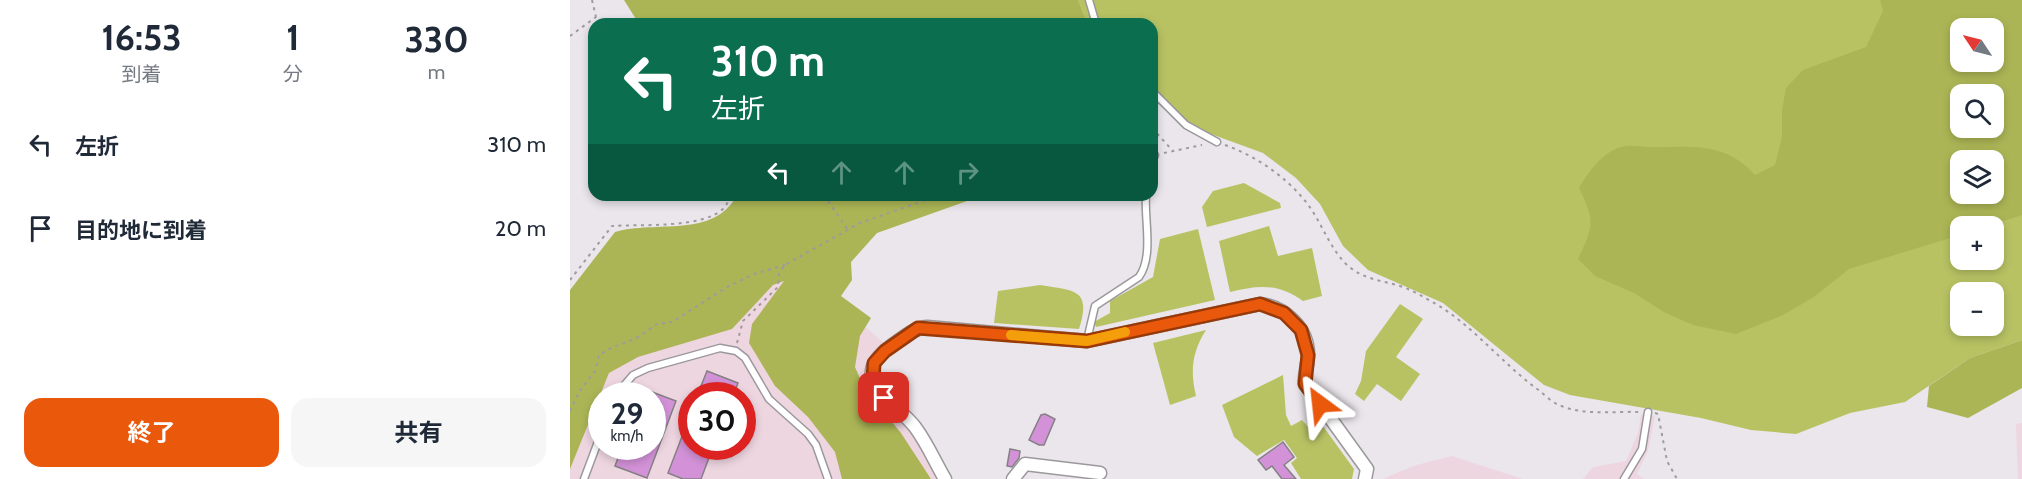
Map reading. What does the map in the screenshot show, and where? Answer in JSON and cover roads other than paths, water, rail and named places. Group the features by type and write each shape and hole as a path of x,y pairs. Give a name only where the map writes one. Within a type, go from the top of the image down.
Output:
{"street":[{"path":"945,479 915,427 893,408 873,381 873,367 879,355 913,331 923,327 1087,341 1251,304 1278,309 1295,322 1305,337 1308,355 1305,384 1367,469 1365,479"},
{"path":"1013,479 1025,464 1100,473"}],"lane":[{"path":"1089,0 1094,18"},
{"path":"1158,97 1186,125 1217,142"},
{"path":"1087,341 1095,306 1139,277 1143,270 1146,255 1146,201"},
{"path":"627,382 633,375 648,368 720,348 736,351 745,358 770,399 808,434 816,445 828,479"},
{"path":"1624,479 1642,449 1648,412"},
{"path":"584,479 591,460"}]}
